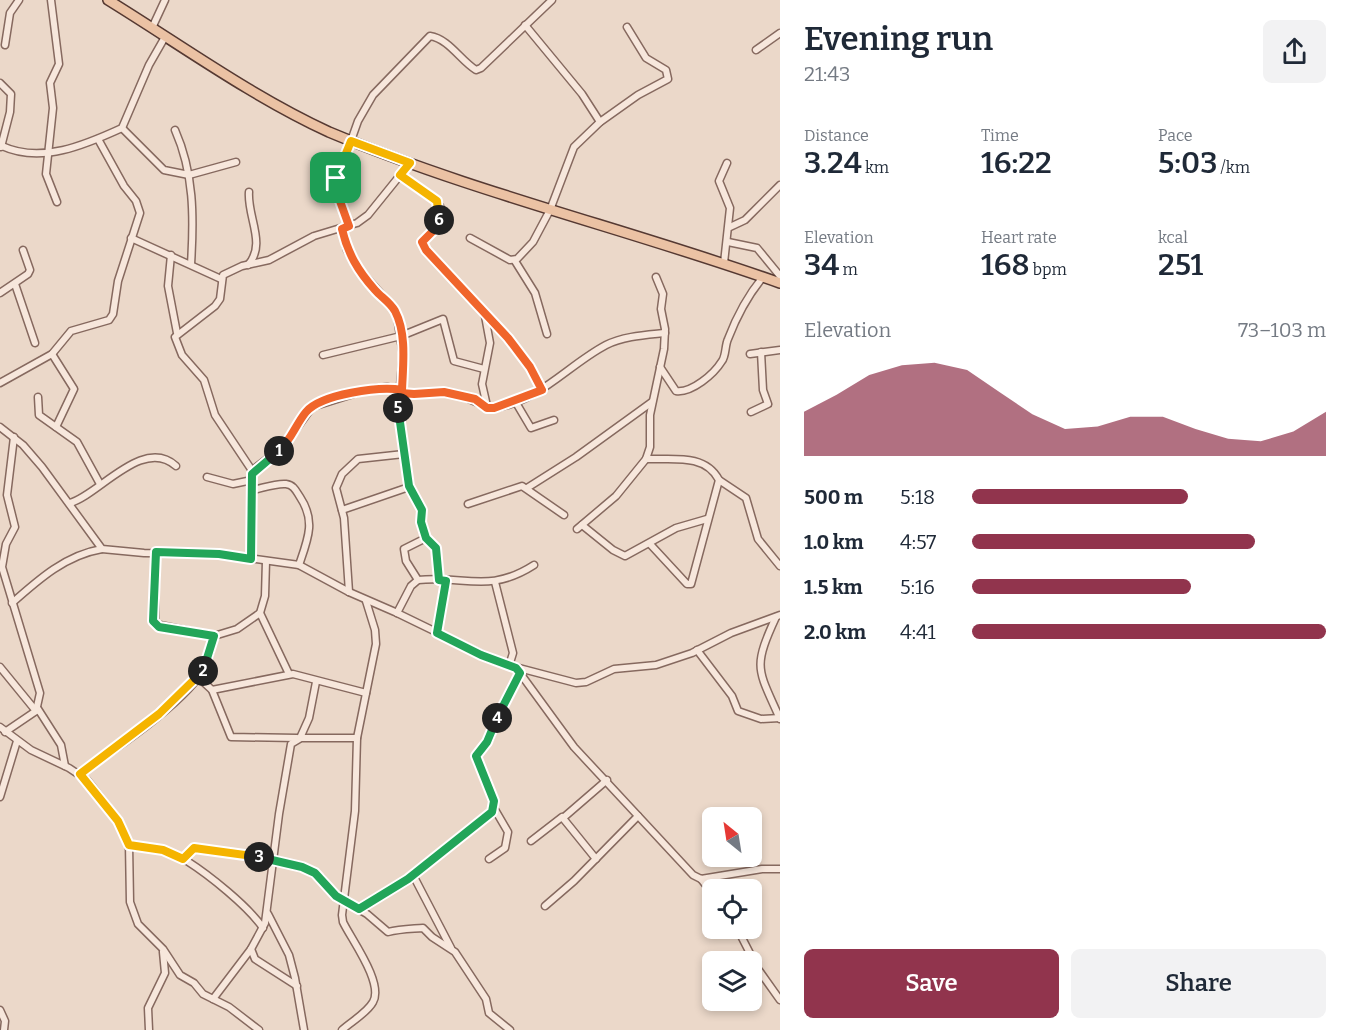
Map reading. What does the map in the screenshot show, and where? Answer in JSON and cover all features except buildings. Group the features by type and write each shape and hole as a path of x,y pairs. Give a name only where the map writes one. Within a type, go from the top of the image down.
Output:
{"main road":[{"path":"108,0 165,37 306,121 351,141 550,210 724,263 780,283"}],"street":[{"path":"5,45 10,13 19,0"},
{"path":"51,0 59,64 50,83 54,108 46,155 47,179 57,202"},
{"path":"152,28 165,0"},
{"path":"437,633 442,580 436,548 426,538 421,522 422,510 409,487 398,407 401,391 401,336 394,309 377,292 351,258 335,186 358,121 373,95 426,38 437,37 476,70 489,63 552,0"},
{"path":"525,25 582,94 600,122"},
{"path":"515,261 533,242 550,210 574,147 600,122 638,95 668,79 666,70 646,58 627,27"},
{"path":"756,50 780,33"},
{"path":"0,83 11,94 10,112 1,147 46,155 98,139 122,128 149,65 165,37"},
{"path":"122,128 164,170 189,175 236,162"},
{"path":"175,130 189,175 194,210 191,264"},
{"path":"0,382 52,354 71,331 112,318 118,281 140,213 136,201 124,186 98,139"},
{"path":"177,333 215,306 220,299 221,279 230,270 269,261 315,236 346,228 368,215 410,163"},
{"path":"724,263 730,227 730,208 719,181 727,163"},
{"path":"400,175 437,201 440,206 438,223 423,240 423,244 485,316 508,338 530,367 542,390"},
{"path":"730,227 745,220 780,185"},
{"path":"247,266 254,256 257,241 249,205 249,192"},
{"path":"131,238 221,279"},
{"path":"470,238 515,261 535,293 547,334"},
{"path":"728,242 756,248 780,276"},
{"path":"0,293 15,284 30,270 23,250"},
{"path":"171,255 168,286 177,333 176,346 204,380 215,415 253,472 251,559"},
{"path":"656,277 663,294 661,309 665,333 652,402 650,447 646,459 616,496 580,527 623,556 683,525 707,519"},
{"path":"660,367 676,391 686,390 701,382 723,360 734,324 763,277"},
{"path":"15,284 35,343"},
{"path":"485,316 490,343 484,369 483,394 487,408"},
{"path":"323,355 401,336 443,319 454,361 484,369"},
{"path":"487,408 515,401 542,390 606,345 622,339 665,333"},
{"path":"750,354 780,350"},
{"path":"751,412 768,404 763,390 761,352"},
{"path":"52,354 74,386 71,400 56,427"},
{"path":"253,472 283,447 312,407 369,389 387,387 414,394 444,392 475,399 487,408"},
{"path":"38,397 39,415 77,442 100,484"},
{"path":"515,401 531,428 554,420"},
{"path":"527,488 576,457 652,402"},
{"path":"0,427 14,436 42,466 102,549"},
{"path":"14,436 8,495 15,527 6,544 2,567 38,682 40,693 37,710"},
{"path":"349,592 342,510 336,488 342,474 352,463 366,457 404,454"},
{"path":"646,459 700,462 714,472 719,480 746,498 758,539 780,566"},
{"path":"70,503 87,497 100,484 139,461 168,460 176,466"},
{"path":"207,477 233,484 252,480"},
{"path":"650,544 687,584 691,584 719,480"},
{"path":"253,490 284,484 291,486 306,506 310,529 299,565"},
{"path":"342,510 409,487"},
{"path":"468,504 516,487 527,488 564,515"},
{"path":"418,579 406,561 404,549 426,538"},
{"path":"12,603 49,572 76,556 102,549 219,554 299,565 366,601 397,613 518,671 576,683 586,682 614,669 656,665 778,616"},
{"path":"156,552 155,624 159,627 214,636 237,629 260,613 265,596 266,561"},
{"path":"397,613 411,586 418,579 495,582 516,576 534,565"},
{"path":"495,582 513,653 509,666"},
{"path":"342,1030 370,1006 376,995 370,973 343,922 355,811 357,738 376,644 375,630 366,601"},
{"path":"260,613 290,674"},
{"path":"697,650 732,696 738,711 761,719 780,718 759,668 759,657 778,616"},
{"path":"80,774 159,714 198,677 207,661 214,636"},
{"path":"0,667 37,710 61,745 65,766"},
{"path":"518,671 574,747 693,875 702,881"},
{"path":"489,859 505,848 508,832 494,808 476,756 490,738 518,671"},
{"path":"212,690 290,674 366,693"},
{"path":"198,677 212,690 231,737 357,738"},
{"path":"213,999 251,949 263,928 268,913 287,756 291,744 299,738 309,718 316,682"},
{"path":"37,710 2,729 16,741 80,774 118,821 129,845 130,902 133,915 145,933 163,949 175,970 194,983 203,994 229,1007 259,1030"},
{"path":"0,797 16,741"},
{"path":"531,841 558,818 563,818 607,780"},
{"path":"359,909 413,875 448,845 488,818 494,808"},
{"path":"545,906 638,816"},
{"path":"563,818 596,859"},
{"path":"129,845 163,850 183,859 231,895 263,928"},
{"path":"183,859 194,848 273,859 315,873 345,901 359,909 383,930 388,932 398,928 412,930 423,928 432,938 451,948 462,959 486,999 489,1013 510,1030"},
{"path":"700,879 779,868"},
{"path":"413,875 451,948"},
{"path":"268,913 289,955 304,1030"},
{"path":"743,939 758,969 780,1000"},
{"path":"149,1030 148,1008 165,973 163,949"},
{"path":"251,949 255,959 297,986"},
{"path":"0,1010 3,1028"}],"route":[{"path":"351,141 410,163 400,175 431,196 440,206 437,227 422,242 426,250 485,316 494,322 508,338 530,367 542,390 529,397 494,408 487,408 475,399 444,392 401,393 398,407 409,486 423,512 421,522 426,538 436,548 439,580 446,581 437,633 481,655 516,668 520,673 501,708 490,738 476,756 494,801 494,808 488,818 448,845 408,879 359,909 336,896 321,878 302,867 273,859 194,848 183,859 163,850 129,845 118,821 80,774 159,714 202,672 207,661 214,636 159,627 153,621 156,552 219,554 251,559 252,474 254,470 283,447 312,407 369,389 387,387 402,390 403,356 397,316 391,305 355,265 347,250 342,229 349,226 336,190 336,178 351,141"}]}
